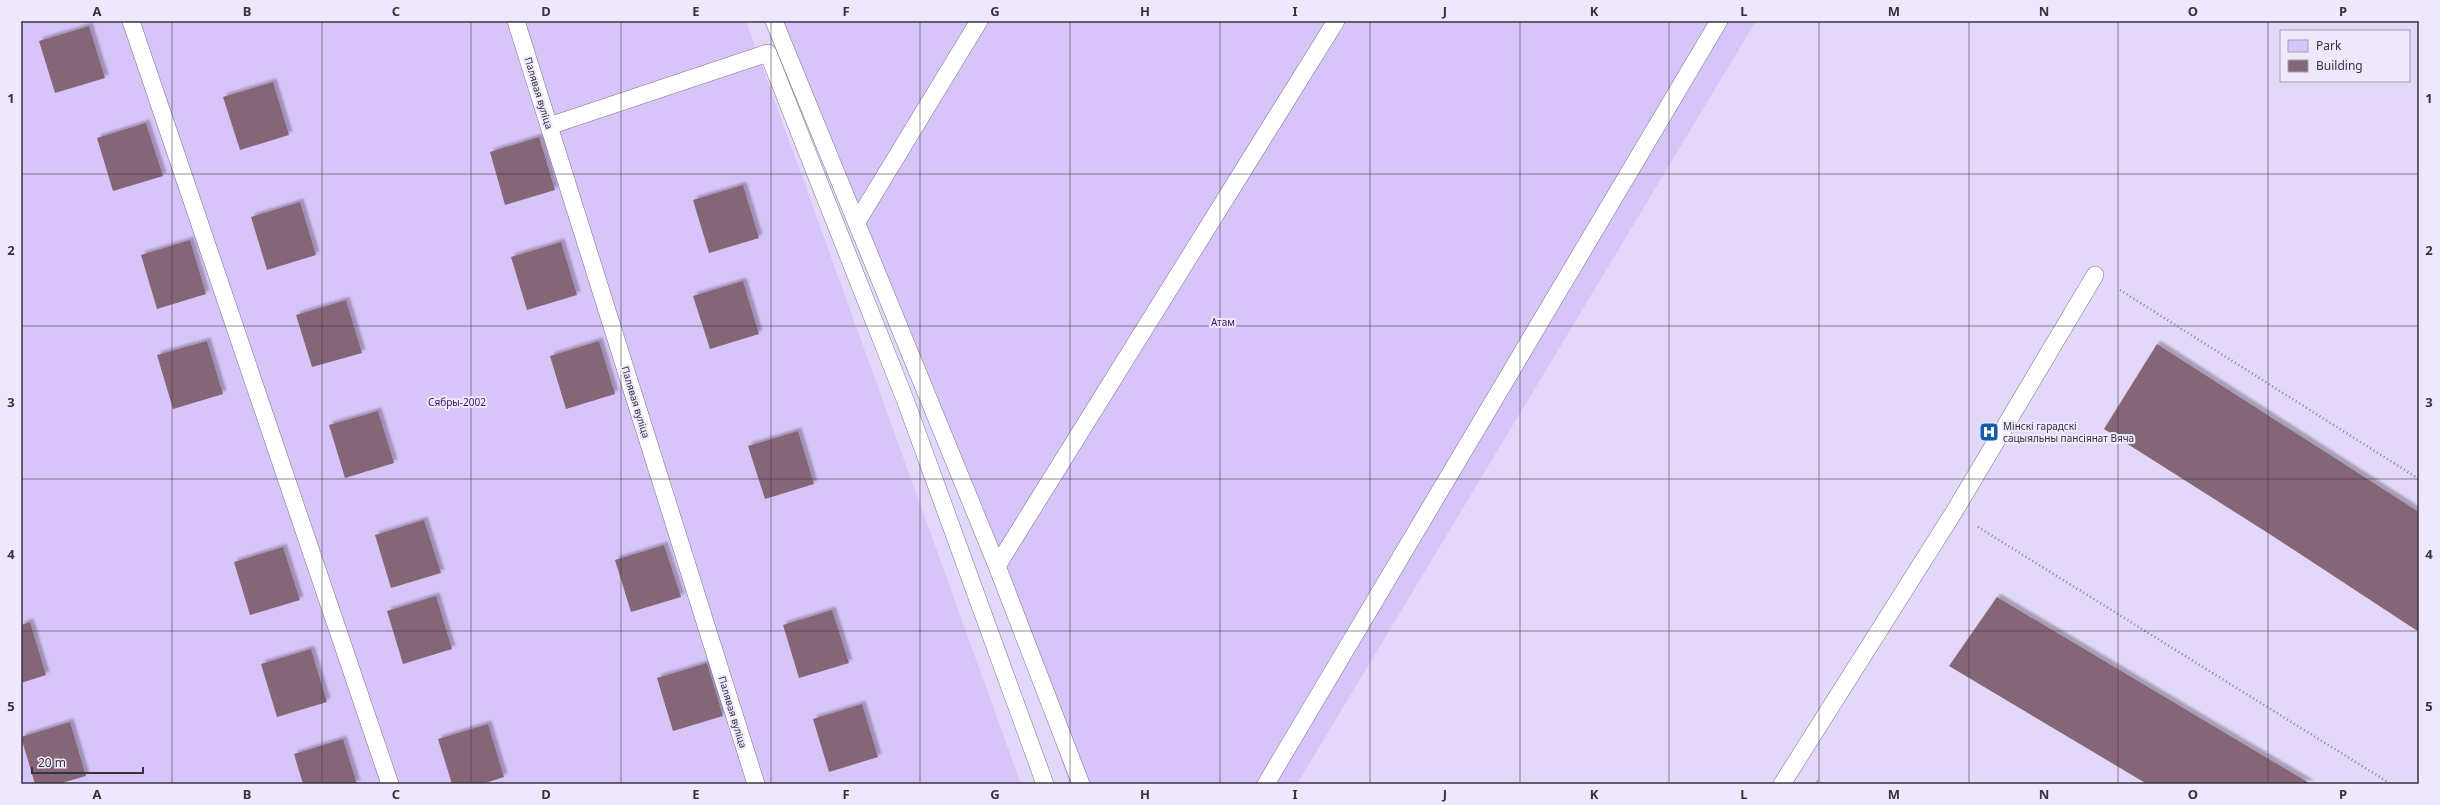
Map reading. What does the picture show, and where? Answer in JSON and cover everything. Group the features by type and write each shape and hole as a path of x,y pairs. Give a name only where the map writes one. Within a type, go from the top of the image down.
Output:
{"lane":[{"path":"131,21 390,784"},
{"name":"Палявая вуліца","path":"516,21 756,784"},
{"path":"774,21 858,220 997,566 1080,784"},
{"path":"858,220 979,21"},
{"path":"997,566 1336,21"},
{"path":"1266,784 1719,21"},
{"path":"549,126 768,53 906,402 1045,784"},
{"path":"1782,784 1954,512 2095,275"}],"path":[{"path":"2095,275 2419,478"},
{"path":"1954,512 2391,784"}],"green space":[{"name":"Сябры-2002","path":"21,21 746,21 1021,784 21,784"},
{"name":"Атам","path":"775,21 1756,21 1297,784 1069,784 1009,595"}],"building":[{"path":"89,26 105,78 55,93 39,41"},
{"path":"273,82 289,135 240,150 223,97"},
{"path":"146,123 163,176 113,191 97,138"},
{"path":"539,137 555,190 505,205 490,152"},
{"path":"743,185 759,238 709,253 693,200"},
{"path":"300,202 316,255 267,270 251,217"},
{"path":"190,240 206,294 157,309 141,255"},
{"path":"561,242 577,295 527,310 511,257"},
{"path":"743,281 759,334 710,349 693,296"},
{"path":"346,300 362,353 312,367 296,315"},
{"path":"207,341 223,394 173,409 157,355"},
{"path":"599,341 615,394 566,409 550,356"},
{"path":"2157,344 2419,512 2419,632 2271,535 2104,429"},
{"path":"378,411 394,463 345,478 329,425"},
{"path":"798,431 814,484 765,499 748,446"},
{"path":"424,520 441,573 391,588 375,535"},
{"path":"664,545 681,597 631,612 615,560"},
{"path":"283,547 300,600 250,615 234,562"},
{"path":"436,596 452,649 403,664 387,611"},
{"path":"1997,597 2311,784 2147,784 1949,666"},
{"path":"832,610 849,663 799,678 783,625"},
{"path":"30,622 46,675 21,683 21,625"},
{"path":"311,649 327,702 277,717 261,664"},
{"path":"707,663 723,716 673,731 657,678"},
{"path":"862,704 878,757 829,772 813,719"},
{"path":"70,722 86,776 58,784 35,784 21,737"},
{"path":"488,724 504,777 482,784 452,784 438,739"},
{"path":"343,739 357,784 303,784 294,754"}],"place":[{"name":"Мінскі гарадскі сацыяльны пансіянат Вяча","path":"1989,432"}]}
